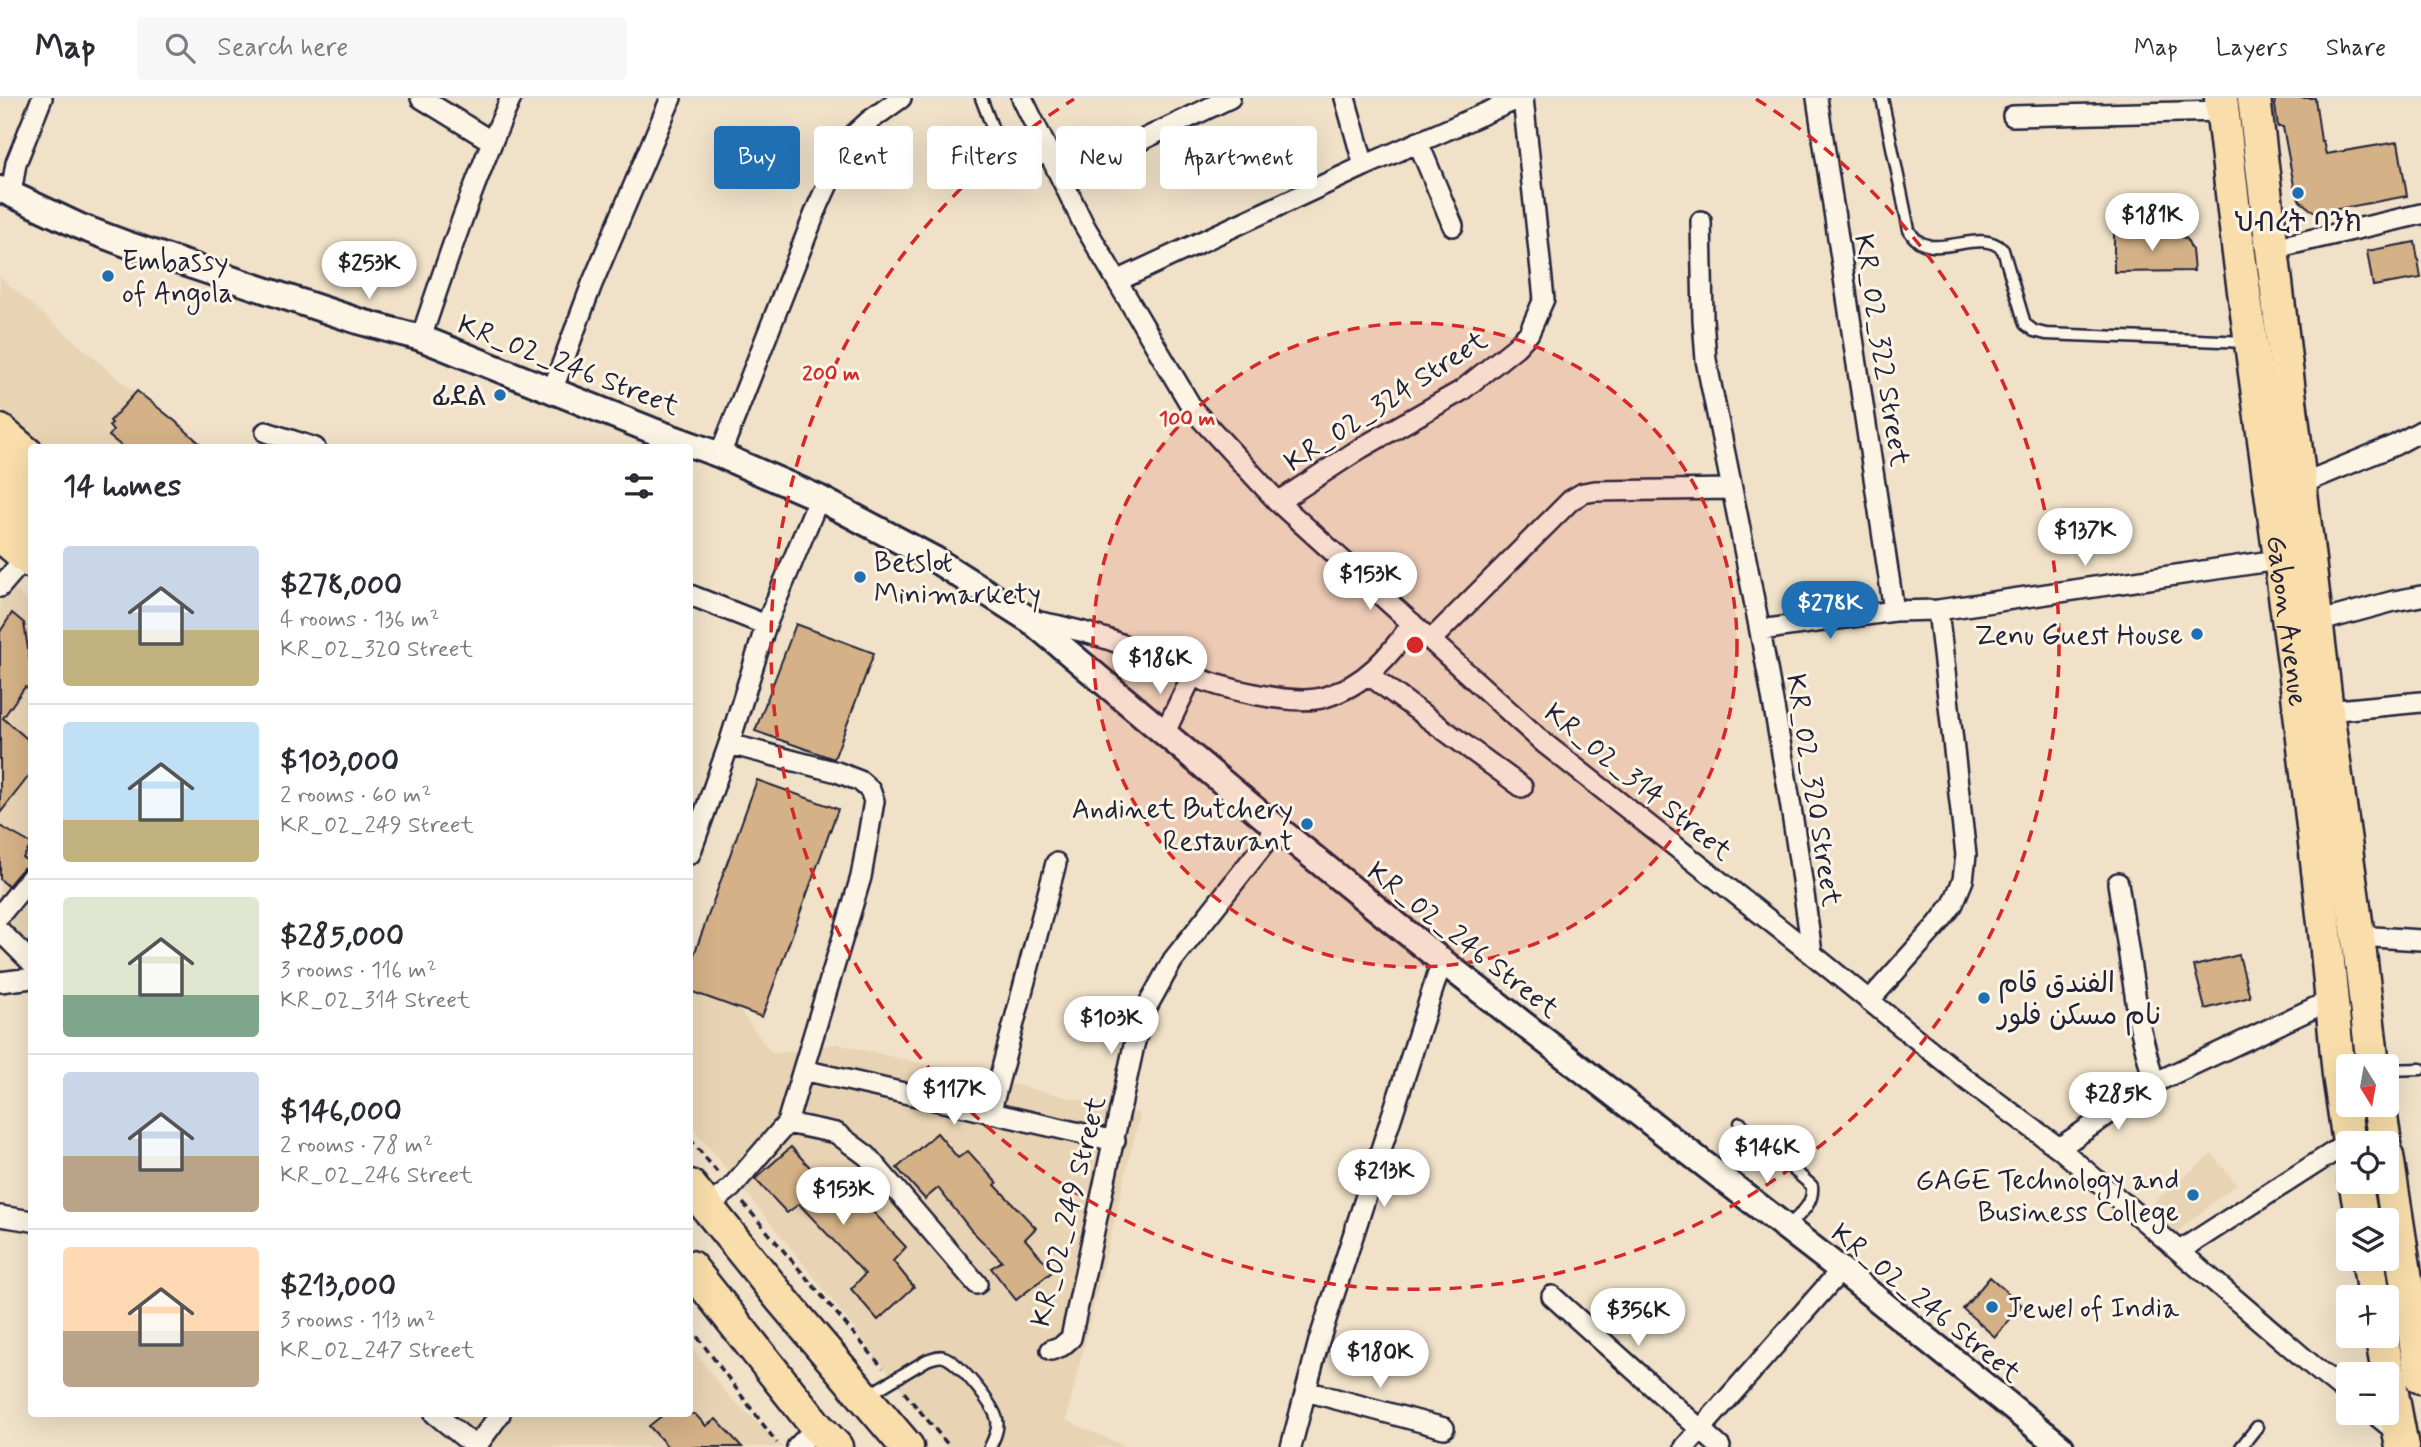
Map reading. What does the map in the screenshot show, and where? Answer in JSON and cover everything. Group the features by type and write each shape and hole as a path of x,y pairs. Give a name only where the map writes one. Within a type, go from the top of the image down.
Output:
{"main road":[{"name":"Gabon Avenue","path":"2254,98 2301,484 2295,557 2317,622 2372,1054"},
{"name":"Gabon Avenue","path":"2222,104 2251,342 2295,557 2331,1000 2340,1054"},
{"path":"0,431 28,455"},
{"path":"0,468 28,491"},
{"path":"0,504 28,547"},
{"path":"0,535 28,549"},
{"path":"2393,1194 2421,1377"},
{"path":"698,1197 766,1282 908,1447"},
{"path":"693,1271 817,1440"},
{"path":"2383,1348 2401,1440"}],"street":[{"path":"5,192 42,98"},
{"path":"421,98 491,141"},
{"path":"421,338 491,141 511,98"},
{"path":"552,391 592,284 671,98"},
{"path":"720,455 817,208 848,139 901,98"},
{"name":"KR_02_314 Street","path":"1022,98 1056,166"},
{"path":"1146,138 1230,98"},
{"path":"1345,98 1364,166"},
{"path":"1117,281 1418,142 1476,107 1522,98"},
{"name":"KR_02_324 Street","path":"1278,502 1361,448 1461,391 1508,354 1529,333 1544,299 1522,98"},
{"name":"KR_02_322 Street","path":"1817,98 1894,611"},
{"path":"2013,116 2222,104"},
{"path":"1418,142 1452,226"},
{"name":"KR_02_314 Street","path":"1067,189 1084,225 1194,411 1278,502 1544,743 1967,1080 2059,1147 2336,1384"},
{"name":"KR_02_246 Street","path":"5,192 81,227 129,245 358,321 421,338 691,444"},
{"path":"2271,249 2421,214"},
{"name":"KR_02_320 Street","path":"1701,221 1706,360 1761,631 1812,954"},
{"path":"2301,484 2395,445 2421,431"},
{"path":"265,432 302,444"},
{"name":"KR_02_246 Street","path":"693,445 819,498 934,559 1030,620 1277,828 1442,961 1841,1270 2061,1447"},
{"path":"1431,640 1572,500 1583,494 1595,491 1732,489"},
{"path":"693,846 729,744 766,625 819,498"},
{"path":"0,587 28,552"},
{"path":"1761,631 1894,611 1938,610 2295,557"},
{"path":"693,596 766,625"},
{"path":"2317,622 2421,596"},
{"path":"1869,1001 1938,924 1953,904 1963,880 1966,855 1938,610"},
{"path":"1030,620 1092,634 1135,649 1192,676 1271,697 1302,700 1332,695 1369,675 1386,658 1412,623"},
{"path":"1369,675 1522,787"},
{"path":"1164,734 1192,676"},
{"path":"2327,710 2421,702"},
{"path":"698,1197 731,1188 787,1123 861,877 874,801 870,790 860,780 729,744"},
{"name":"KR_02_249 Street","path":"1051,1350 1062,1346 1071,1338 1143,1014 1173,960 1277,828"},
{"path":"990,1114 1056,863"},
{"path":"0,915 28,881"},
{"path":"2118,883 2140,1027 2154,1083"},
{"path":"0,931 28,959"},
{"path":"2358,936 2421,940"},
{"path":"1292,1447 1319,1341 1442,961"},
{"path":"0,982 28,978"},
{"path":"2059,1147 2154,1083 2331,1000"},
{"path":"803,1070 1115,1141"},
{"path":"787,1123 836,1133 867,1156 977,1284"},
{"path":"2181,1250 2336,1150"},
{"path":"0,1216 28,1220"},
{"path":"1685,1447 1841,1270"},
{"path":"1552,1296 1720,1447"},
{"path":"1306,1391 1444,1428"},
{"path":"439,1417 476,1447 498,1417"},
{"path":"2385,1425 2401,1440"}],"lane":[{"path":"981,98 1002,153 1014,166 1026,165 1051,156"},
{"path":"1882,98 1909,230 1914,241 1925,247 1984,242 1996,244 2003,250 2025,324 2034,331 2059,335 2251,342"},
{"path":"2399,1070 2421,1069"},
{"path":"1740,1123 1812,1186 1811,1203 1786,1229"},
{"path":"866,1397 927,1360 938,1356 945,1357 972,1381 997,1419 998,1428 990,1447"},
{"path":"2241,1447 2258,1427"}],"path":[{"path":"693,1143 950,1447"},
{"path":"693,1331 780,1447"}],"shaded area":[{"path":"0,277 197,444 43,444 0,408"},
{"path":"0,576 28,602 28,965 0,933"},
{"path":"693,947 772,1054 837,1044 1140,1114 1066,1420 1126,1447 947,1447 693,1128"},
{"name":"GAGE Technology and Business College","path":"2212,1154 2236,1184 2173,1235 2149,1206"},
{"path":"693,1349 726,1393 783,1447 461,1447 434,1417 693,1417"}],"building":[{"path":"2274,98 2315,98 2321,141 2326,154 2398,142 2407,196 2317,213 2310,209 2300,201 2295,191 2283,127 2278,127"},
{"path":"2173,233 2187,239 2192,250 2194,271 2114,272 2114,234"},
{"path":"2415,242 2421,278 2373,286 2367,251"},
{"path":"137,391 201,444 119,444 109,436 113,431 109,426 112,423 110,421"},
{"path":"12,613 24,623 28,649 28,689 25,687 3,718 28,740 28,777 0,813 0,632"},
{"path":"796,624 874,653 834,759 755,731"},
{"path":"757,780 838,809 762,1017 693,992 693,958"},
{"path":"0,826 28,842 28,850 23,858 28,861 28,866 8,886 0,879"},
{"path":"2239,955 2250,997 2205,1009 2194,966"},
{"path":"937,1133 958,1158 968,1151 997,1183 995,1185 1036,1228 1025,1239 1053,1271 1016,1300 991,1268 1002,1261 971,1230 938,1188 925,1199 897,1168"},
{"path":"791,1147 820,1178 831,1167 906,1247 893,1261 914,1287 878,1320 851,1289 865,1274 799,1204 787,1213 755,1179"},
{"name":"Jewel of India","path":"1990,1277 2022,1305 1995,1337 1963,1309"},
{"path":"695,1414 706,1426 716,1419 742,1447 668,1447 649,1426 660,1417 693,1417"}],"place":[{"name":"ህብረት ባንክ","path":"2298,193"},
{"name":"Embassy of Angola","path":"108,276"},
{"name":"ፊደል","path":"500,395"},
{"name":"Betslot Minimarkety","path":"860,577"},
{"name":"Zenu Guest House","path":"2197,634"},
{"name":"Andinet Butchery Restaurant","path":"1307,824"},
{"name":"الفندق قام نام مسكن فلور","path":"1984,998"},
{"name":"GAGE Technology and Business College","path":"2193,1195"},
{"name":"Jewel of India","path":"1992,1307"}]}
